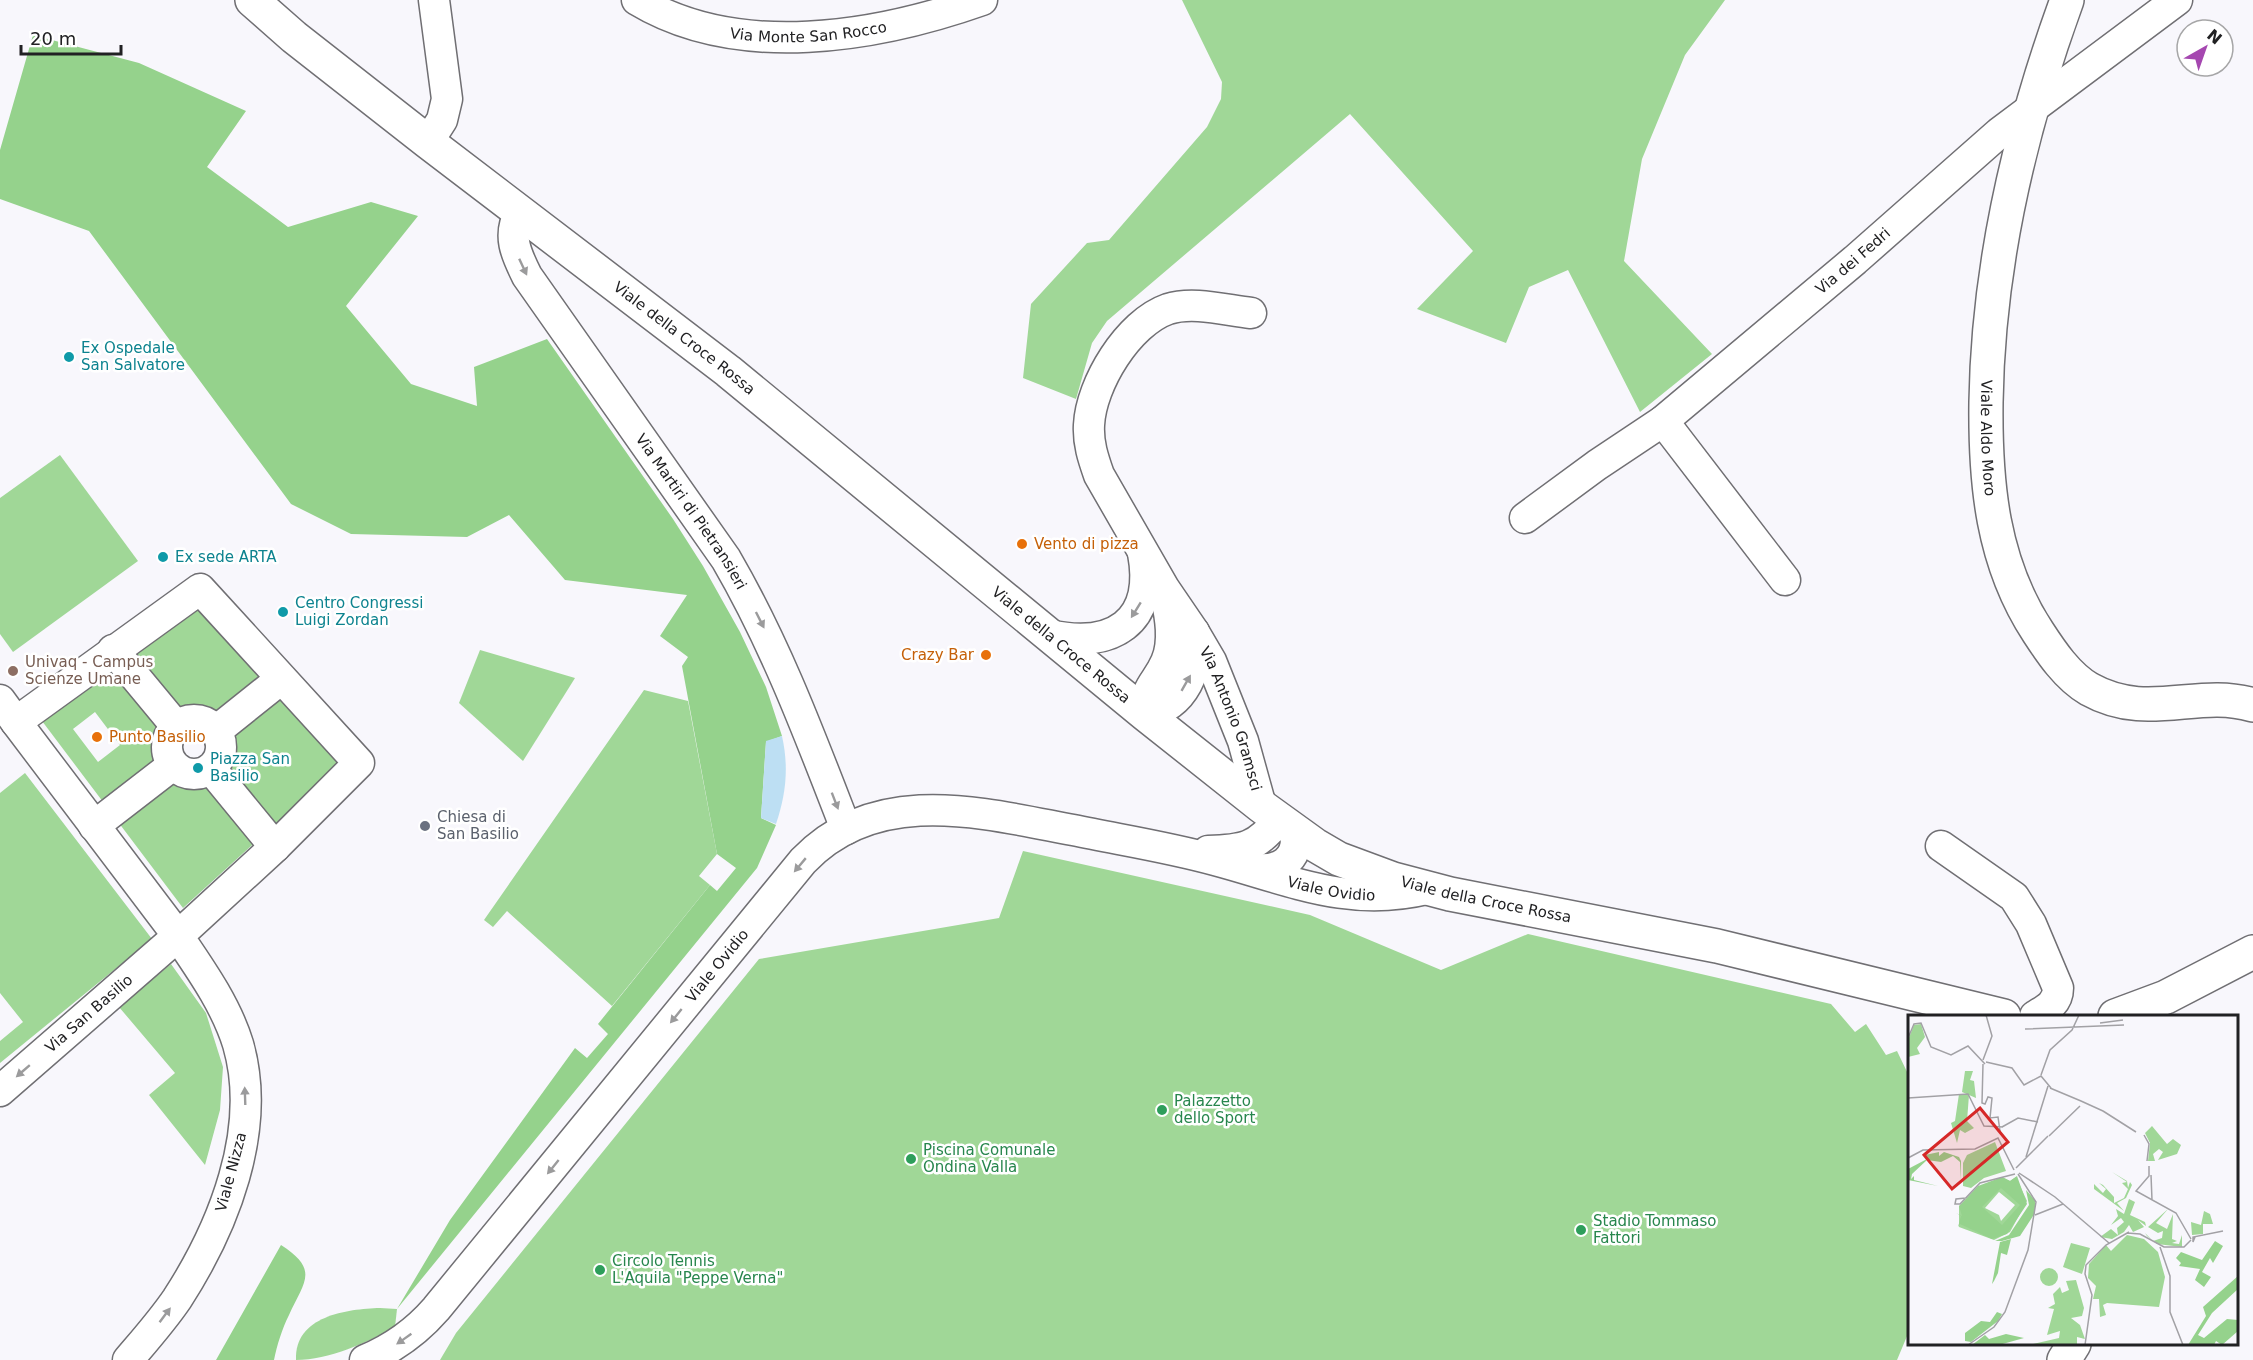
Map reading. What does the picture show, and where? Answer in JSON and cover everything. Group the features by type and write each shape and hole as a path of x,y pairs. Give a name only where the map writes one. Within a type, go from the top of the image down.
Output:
{"main road":[{"name":"Viale della Croce Rossa","path":"252,0 294,37 428,142 728,371 1145,714 1278,819 1339,859 1392,879 1427,889 1717,946 1996,1015"},
{"name":"Viale Aldo Moro","path":"2067,0 2032,108 2000,242 1987,368 1986,429 1989,498 1995,530 2017,597 2060,662 2086,687 2116,701 2135,704 2221,701 2253,705"},
{"path":"2123,1015 2157,1007 2253,952"},
{"path":"2064,1360 2073,1345"}],"street":[{"path":"428,142 442,120 447,99 434,0"},
{"name":"Via Monte San Rocco","path":"637,0 659,12 703,27 737,33 779,36 819,36 881,28 917,21 982,0"},
{"name":"Via dei Fedri","path":"1525,518 1597,465 1663,421 1855,260 1999,133 2178,0"},
{"name":"Via Martiri di Pietransieri","path":"520,213 513,227 514,246 527,276 726,559 746,592 785,672 846,829"},
{"name":"Via Antonio Gramsci","path":"1251,313 1194,306 1169,309 1144,322 1130,336 1106,371 1091,407 1089,438 1092,457 1099,475 1164,588 1211,660 1243,741 1278,819"},
{"path":"1663,421 1785,580"},
{"name":"Via Antonio Gramsci","path":"1049,635 1070,639 1088,639 1106,636 1121,628 1134,615 1142,600 1145,582 1143,553"},
{"name":"Via Antonio Gramsci","path":"1164,588 1170,622 1168,654 1149,689 1145,714 1169,704 1186,685 1196,661 1197,646 1194,632"},
{"path":"200,589 359,762 275,847 178,936 8,711 113,650 200,589"},
{"path":"113,650 176,726"},
{"path":"216,731 281,679"},
{"path":"190,720 197,720 211,726 216,731 221,747 220,755 211,769 195,775 187,774 173,765 169,759 167,745 171,731 176,726 190,720"},
{"path":"94,826 173,765"},
{"path":"211,769 275,847"},
{"name":"Viale Ovidio","path":"365,1360 403,1340 436,1309 803,861 824,842 846,829 898,813 916,810 957,810 1184,852 1293,883 1345,894 1391,895 1427,889"},
{"name":"Viale Ovidio","path":"1184,852 1247,847 1263,838 1278,819 1295,847 1288,860 1279,867 1260,870 1236,866"},
{"path":"1941,846 2014,897 2025,914 2058,988 2056,999 2050,1007 2038,1015"},
{"name":"Via San Basilio","path":"0,1091 178,936"},
{"name":"Viale Nizza","path":"128,1360 166,1315 202,1254 230,1190 243,1128 244,1081 241,1056 235,1036 214,993 178,936"}],"green space":[{"path":"1182,0 1725,0 1685,55 1642,159 1624,261 1712,354 1640,412 1568,270 1529,287 1506,343 1417,309 1473,251 1350,114 1107,321 1092,343 1076,399 1023,378 1031,304 1087,243 1109,240 1207,127 1221,99 1222,82"},
{"path":"33,35 139,63 246,111 207,167 288,227 371,202 418,216 346,306 411,384 477,406 474,367 547,339 673,519 703,566 740,632 766,687 782,736 766,742 761,818 776,825 757,868 397,1309 450,1220 575,1048 587,1058 608,1034 598,1024 710,885 717,891 736,868 717,854 682,666 688,657 660,636 687,595 565,580 509,515 467,537 351,534 291,504 89,231 0,199 0,150"},
{"path":"60,455 138,561 13,652 0,634 0,498"},
{"path":"198,604 341,764 183,908 42,721","holes":["95,712 120,745 98,762 73,729","190,720 205,722 215,730 220,740 220,752 216,763 207,771 195,774 179,770 167,747 170,737 183,723"]},
{"path":"480,650 575,678 523,761 459,703"},
{"path":"644,690 688,701 717,854 699,876 710,885 612,1006 507,911 493,927 484,920"},
{"path":"25,773 152,939 0,1063 0,1041 23,1022 0,993 0,793"},
{"path":"1023,851 1310,915 1441,970 1528,934 1831,1004 1855,1032 1866,1024 1886,1055 1897,1051 1908,1074 1908,1334 1897,1360 440,1360 456,1333 759,959 999,918"},
{"path":"171,964 206,1013 223,1067 220,1110 205,1165 149,1095 175,1073 119,1007"},
{"path":"281,1245 301,1262 305,1269 305,1277 286,1320 274,1360 216,1360"},
{"path":"380,1308 397,1309 395,1327 334,1354 296,1360 298,1345 304,1333 313,1324 338,1313"}],"water":[{"path":"782,736 785,781 776,824 761,818 766,741"}],"place":[{"name":"Ex Ospedale San Salvatore","path":"69,357"},
{"name":"Vento di pizza","path":"1022,544"},
{"name":"Ex sede ARTA","path":"163,557"},
{"name":"Centro Congressi Luigi Zordan","path":"283,612"},
{"name":"Crazy Bar","path":"986,655"},
{"name":"Univaq - Campus Scienze Umane","path":"13,671"},
{"name":"Punto Basilio","path":"97,737"},
{"name":"Piazza San Basilio","path":"198,768"},
{"name":"Chiesa di San Basilio","path":"425,826"},
{"name":"Palazzetto dello Sport","path":"1162,1110"},
{"name":"Piscina Comunale Ondina Valla","path":"911,1159"},
{"name":"Stadio Tommaso Fattori","path":"1581,1230"},
{"name":"Circolo Tennis L'Aquila \"Peppe Verna\"","path":"600,1270"}]}
